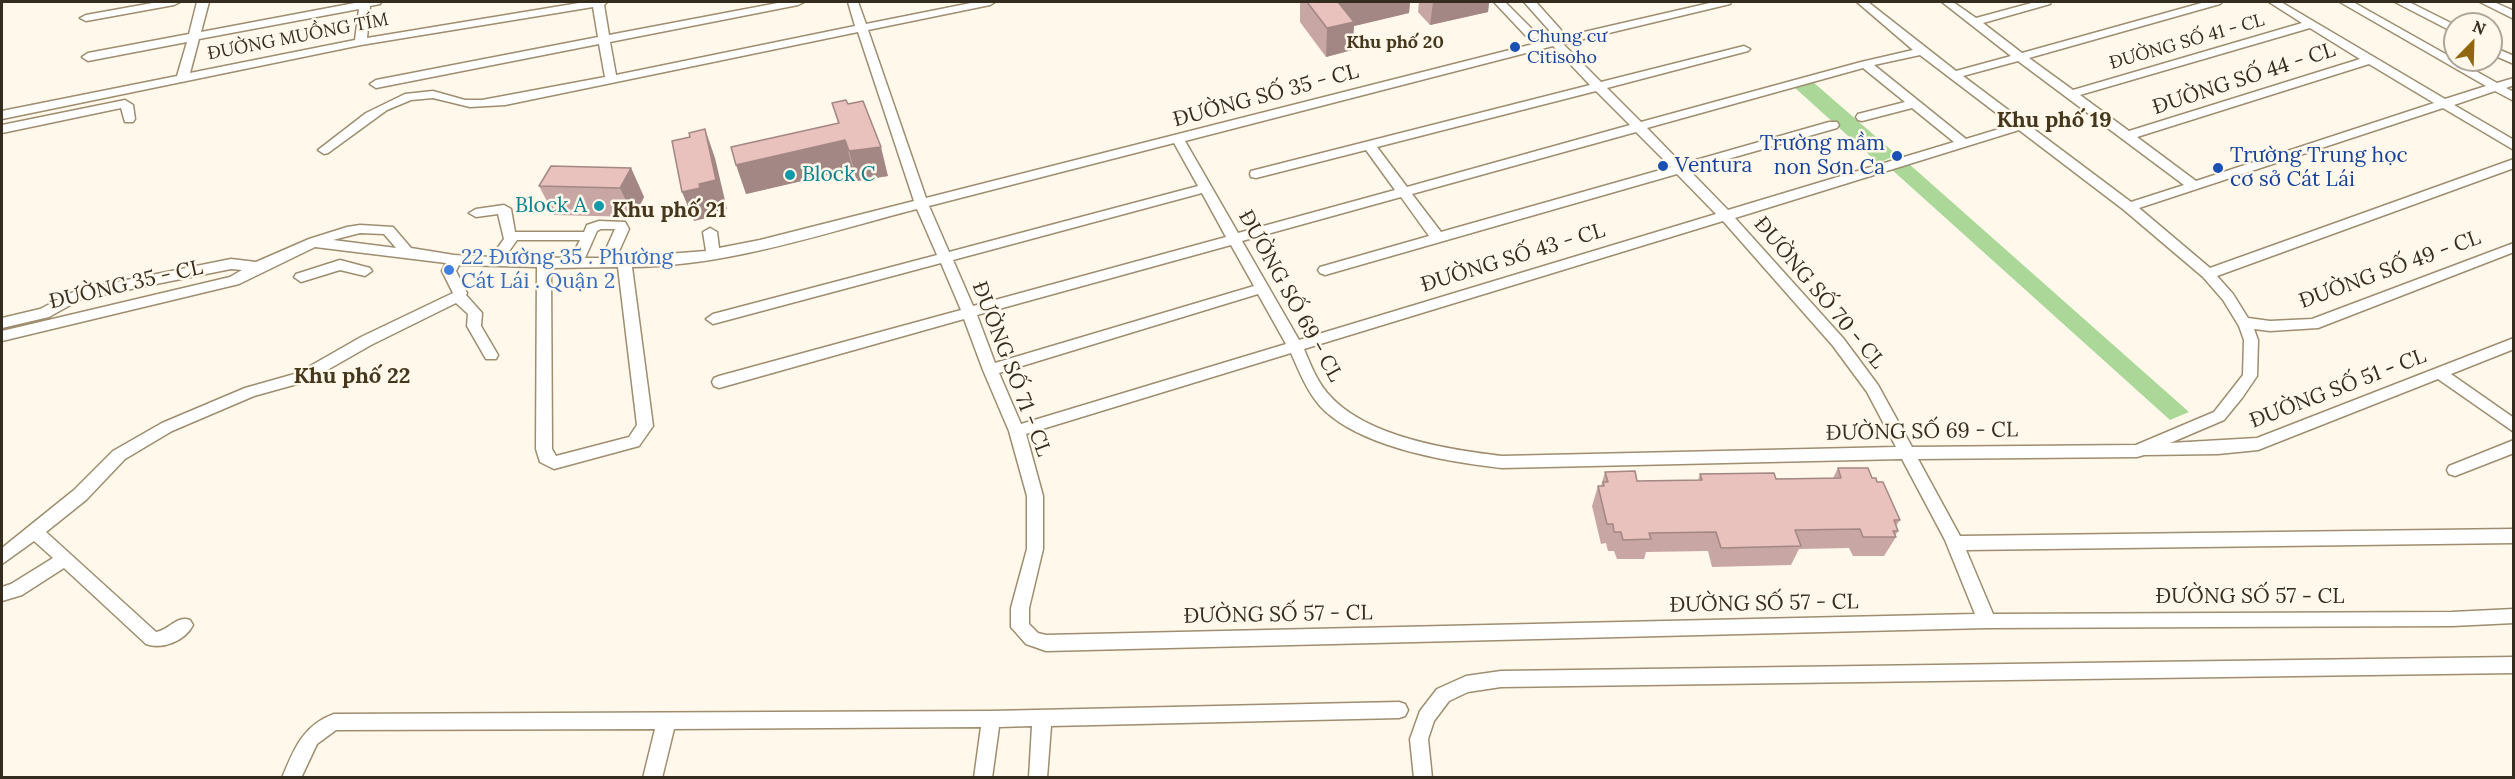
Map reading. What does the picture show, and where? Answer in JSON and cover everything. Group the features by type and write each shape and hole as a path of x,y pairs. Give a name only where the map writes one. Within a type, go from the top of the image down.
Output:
{"street":[{"path":"86,18 174,2"},
{"path":"183,77 203,2"},
{"path":"88,57 282,14 368,2 360,42"},
{"path":"599,2 611,80"},
{"name":"ĐƯỜNG MUỒNG TÍM","path":"2,115 360,42 599,2"},
{"path":"376,84 798,2"},
{"name":"ĐƯỜNG SỐ 71 - CL","path":"853,2 921,202 1017,431 1035,496 1035,549 1020,608 1020,627"},
{"path":"324,150 383,107 423,94 444,95 460,102 482,104 611,80 990,2"},
{"name":"ĐƯỜNG SỐ 70 - CL","path":"1500,2 1530,34 1553,41 1639,127 1725,215 1838,342 1873,389 1955,543 1987,621"},
{"name":"ĐƯỜNG SỐ 70 - CL","path":"1530,2 1555,30 1553,41"},
{"name":"ĐƯỜNG SỐ 35 - CL","path":"921,202 1178,140 1553,41 1726,2"},
{"name":"ĐƯỜNG SỐ 69 - CL","path":"1178,140 1295,346 1310,378 1329,405 1357,423 1403,445 1448,457 1502,462 1907,453 2136,451 2219,416 2250,376 2251,340 2244,322 2228,297 2208,274 2129,207 1922,51 1862,2"},
{"path":"1947,2 2194,186"},
{"path":"1974,22 2046,2"},
{"path":"1955,75 2216,2"},
{"path":"2274,2 2514,146"},
{"path":"2346,2 2514,97"},
{"path":"2401,2 2443,24"},
{"path":"2486,2 2511,13"},
{"name":"ĐƯỜNG SỐ 41 - CL","path":"2071,94 2312,24"},
{"path":"1256,174 1744,49"},
{"path":"719,382 1865,64 1922,51"},
{"name":"ĐƯỜNG SỐ 44 - CL","path":"2127,136 2372,59"},
{"path":"1865,64 1963,143"},
{"path":"2129,207 2514,81"},
{"path":"2,129 125,104 129,118"},
{"path":"1862,117 1912,104"},
{"path":"1325,270 1833,125"},
{"name":"ĐƯỜNG SỐ 43 - CL","path":"1017,431 2020,126"},
{"path":"1369,144 1437,237"},
{"path":"2208,274 2514,163"},
{"path":"713,319 1206,188"},
{"path":"315,242 393,253 408,252 454,260 544,263 624,262 713,254 760,245 921,202"},
{"path":"476,213 504,209 510,238"},
{"path":"576,263 592,228 599,225 620,225 622,229 607,262"},
{"name":"ĐƯỜNG 35 - CL","path":"2,336 225,284 256,267 315,242 358,229 388,230 408,252"},
{"path":"710,232 713,254"},
{"path":"494,262 513,236 589,236"},
{"name":"ĐƯỜNG SỐ 49 - CL","path":"2244,322 2270,326 2313,324 2514,247"},
{"path":"454,260 449,271 460,293 458,296"},
{"path":"544,263 544,449 546,458 554,463 634,442 645,426 624,262"},
{"name":"ĐƯỜNG 35 - CL","path":"2,323 44,313 77,295 231,264 256,267"},
{"path":"301,277 340,265 365,271"},
{"path":"990,370 1262,288"},
{"path":"458,296 475,312 474,326 491,355"},
{"path":"2,557 80,495 119,455 167,427 250,392 303,377 368,340 458,296"},
{"name":"ĐƯỜNG SỐ 51 - CL","path":"2136,451 2258,444 2514,343"},
{"path":"2440,373 2514,426"},
{"path":"2455,470 2514,446"},
{"path":"34,531 152,639 158,641 166,638 184,625"},
{"path":"1955,543 2514,536"},
{"path":"2,594 16,590 65,559"},
{"name":"ĐƯỜNG SỐ 57 - CL","path":"1020,627 1032,639 1046,643 1987,621 2440,619 2514,616"},
{"path":"1423,777 1419,739 1426,717 1443,695 1466,684 1501,679 2514,665"},
{"path":"291,777 307,741 318,729 334,722 991,719 1399,710"},
{"path":"1038,777 1042,718"},
{"path":"983,777 991,719"},
{"path":"652,777 666,722"}],"green space":[{"path":"1813,82 1897,155 1878,163 1794,87"},
{"path":"1908,163 2189,412 2170,420 1890,168"}],"building":[{"path":"1307,2 1338,2 1354,22 1327,28"},
{"path":"846,100 848,104 863,101 881,147 849,151 845,140 736,165 731,147 839,123 832,103"},
{"path":"705,129 716,180 699,184 700,188 682,192 672,141 690,137 689,133"},
{"path":"551,166 631,168 620,188 539,186"},
{"path":"1838,468 1868,468 1872,478 1876,478 1877,482 1883,482 1900,520 1894,520 1898,531 1893,531 1896,537 1863,537 1860,529 1795,530 1801,546 1721,548 1716,532 1649,533 1651,539 1623,540 1621,532 1614,532 1613,524 1607,524 1598,486 1604,486 1603,482 1608,482 1605,472 1635,471 1637,481 1702,480 1700,474 1774,473 1776,479 1841,478"}],"place":[{"name":"Chung cư Citisoho","path":"1515,47"},
{"name":"Trường mầm non Sơn Ca","path":"1897,156"},
{"name":"Ventura","path":"1663,166"},
{"name":"Trường Trung học cơ sở Cát Lái","path":"2218,168"},
{"name":"Block C","path":"790,175"},
{"name":"Block A","path":"599,206"},
{"name":"22 Đường 35 . Phường Cát Lái . Quận 2","path":"449,270"}],"district":[{"name":"Khu phố 20","path":"1395,43"},
{"name":"Khu phố 19","path":"2054,121"},
{"name":"Khu phố 21","path":"669,211"},
{"name":"Khu phố 22","path":"352,377"}]}
